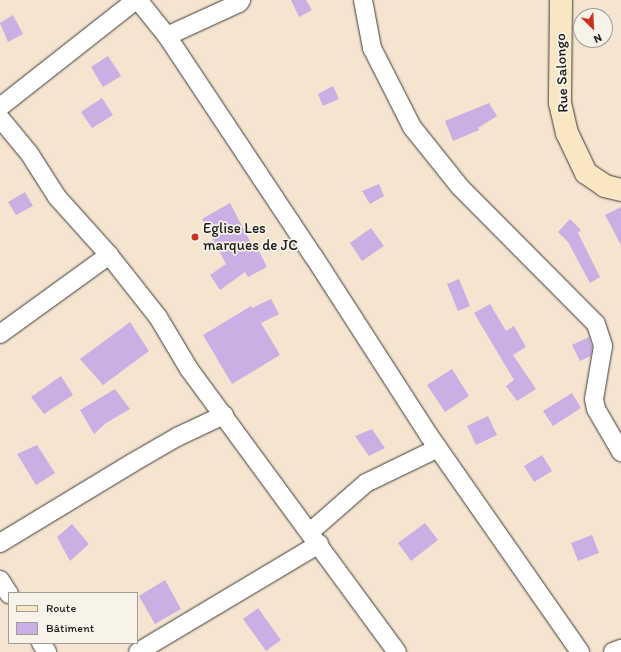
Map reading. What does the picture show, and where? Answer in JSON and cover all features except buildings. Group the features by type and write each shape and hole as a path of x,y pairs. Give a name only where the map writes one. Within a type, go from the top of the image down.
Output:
{"street":[{"path":"0,106 137,0 167,36 314,257 438,448 580,652"},
{"path":"167,36 239,3 241,0"},
{"path":"363,0 372,48 412,128 460,187 596,324 603,346 594,399 596,409 621,452"},
{"name":"Rue Salongo","path":"561,0 560,103 567,133 586,173 605,186 621,190"},
{"path":"0,118 28,153 57,197 109,255 158,317 189,369 397,652"},
{"path":"0,334 109,255"},
{"path":"0,543 177,437 224,415"},
{"path":"138,652 314,538 366,483 438,448"},
{"path":"0,580 8,592"},
{"path":"613,652 621,648"}],"place":[{"name":"Eglise Les marques de JC","path":"195,237"}]}
